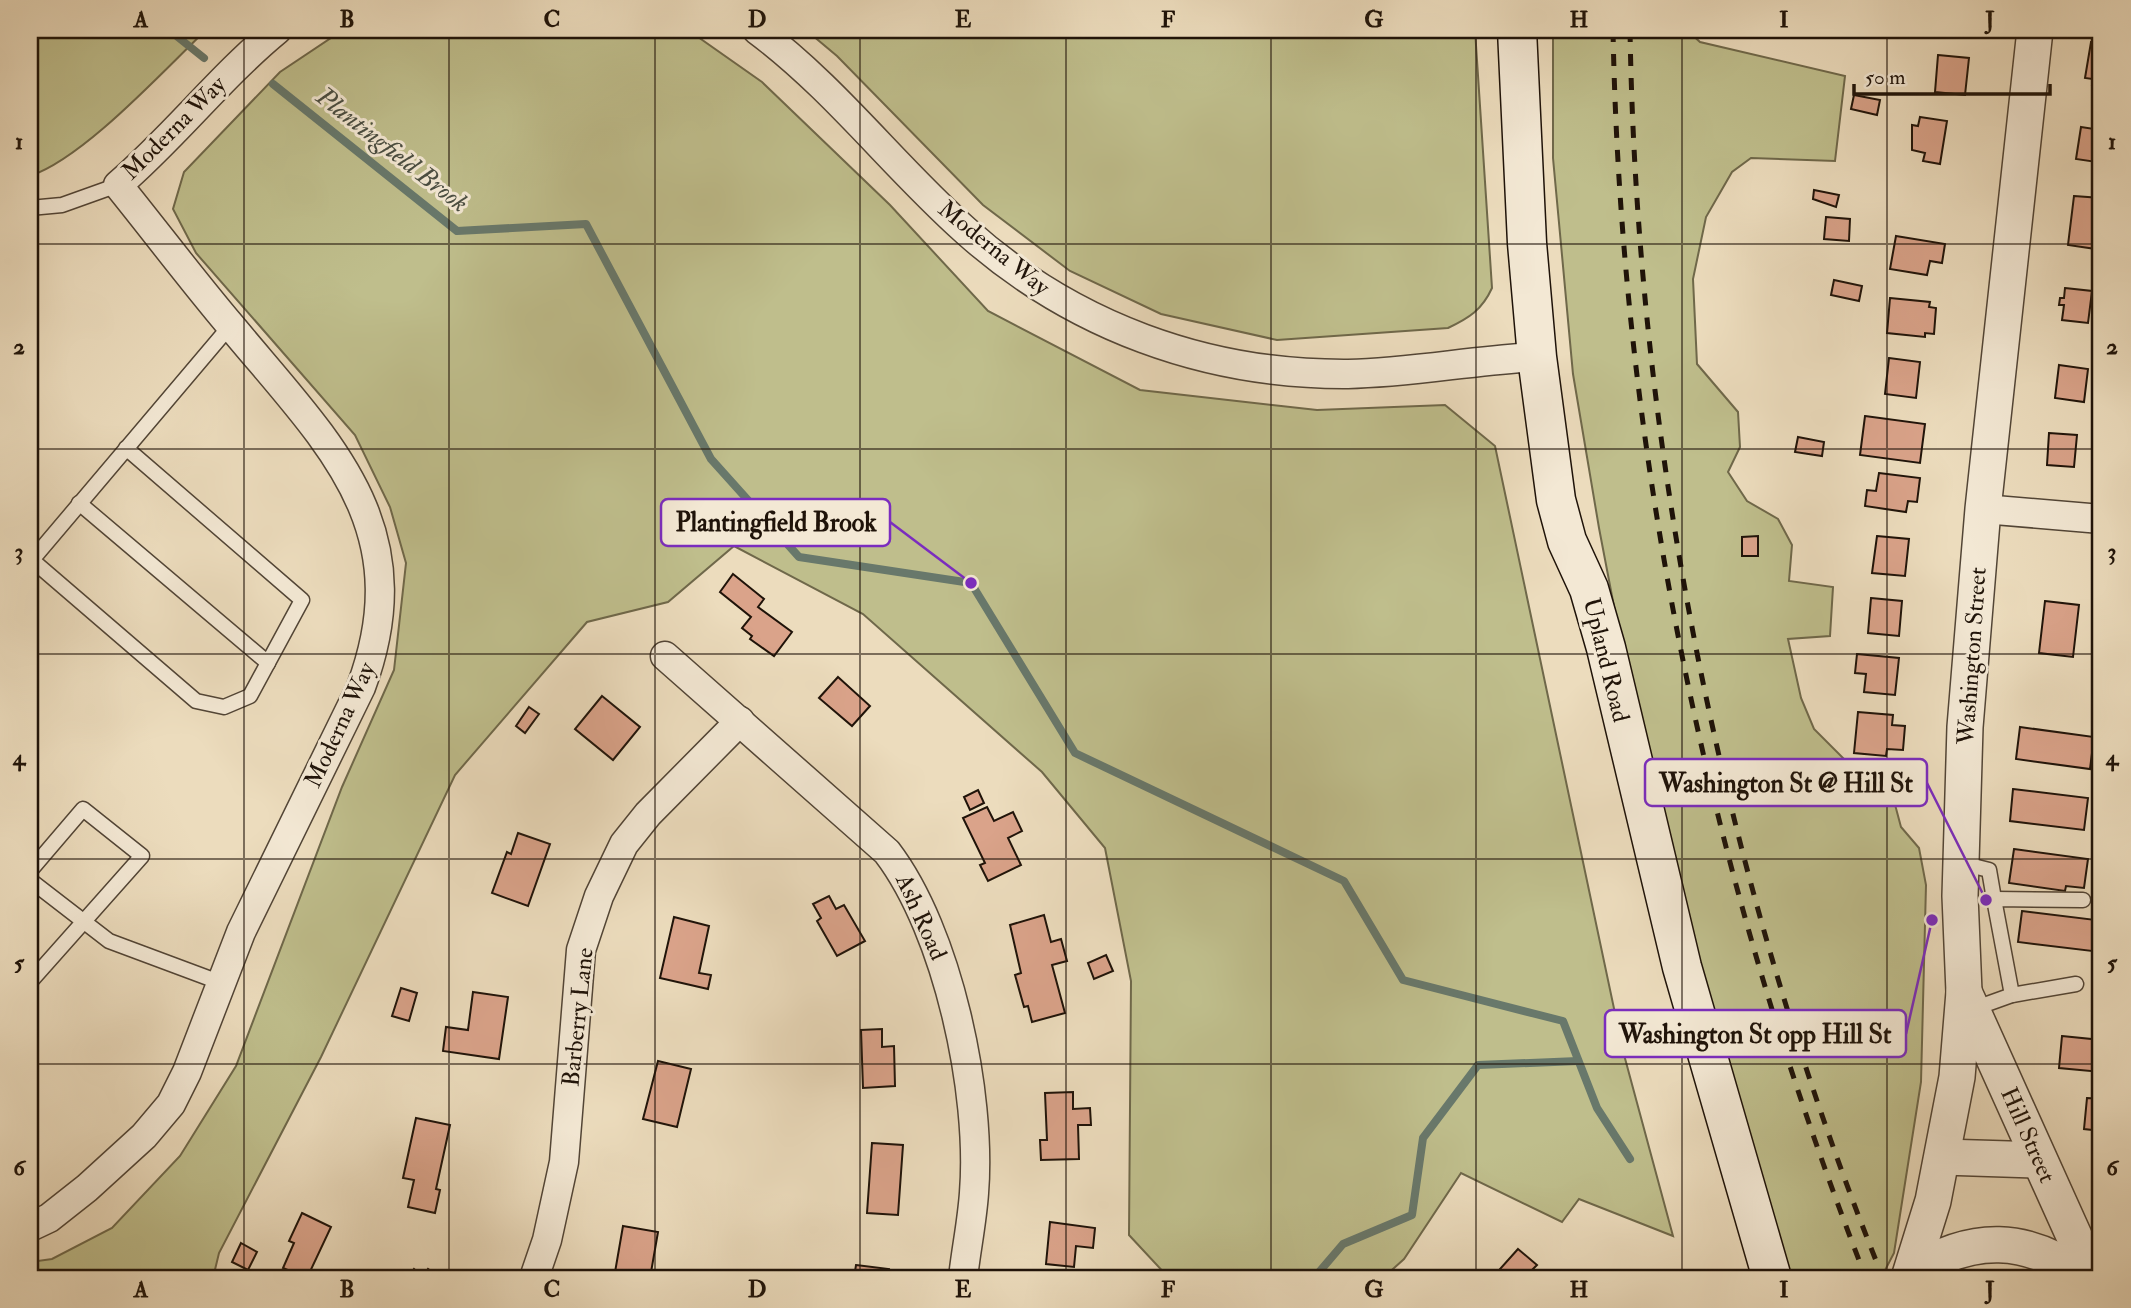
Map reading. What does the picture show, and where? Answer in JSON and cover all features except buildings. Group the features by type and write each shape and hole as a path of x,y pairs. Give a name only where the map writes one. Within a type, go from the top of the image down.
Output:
{"main road":[{"name":"Upland Road","path":"1517,30 1527,243 1537,357 1559,510 1567,541 1589,589 1606,648 1632,767 1682,967 1772,1278"}],"street":[{"name":"Moderna Way","path":"30,1227 68,1204 144,1136 162,1116 187,1072 219,982 361,687 374,650 381,617 377,553 356,492 342,465 294,400 230,326 118,185 154,153 223,79 277,30"},
{"name":"Moderna Way","path":"757,30 822,86 968,233 1052,296 1116,329 1222,363 1294,372 1403,371 1494,359 1537,357"},
{"name":"Washington Street","path":"1910,1275 1943,1157 1969,1001 1961,863 1965,727 1983,509 2035,30"},
{"path":"1983,509 2101,519"},
{"name":"Ash Road","path":"665,656 887,852 908,879 928,920 948,981 964,1060 973,1132 974,1192 963,1278"},
{"name":"Barberry Lane","path":"534,1278 547,1240 564,1162 581,950 599,896 624,844 632,834 740,722"},
{"name":"Hill Street","path":"1969,1001 2092,1278"},
{"path":"1943,1157 2038,1160"},
{"path":"1910,1275 1947,1253 1996,1244 2034,1251 2056,1259 2085,1278"}],"lane":[{"path":"30,208 62,205 118,185"},
{"path":"126,448 302,600 250,696 224,707 197,701 32,560 79,503 230,326"},
{"path":"79,503 268,663"},
{"path":"30,871 83,809 142,856 30,982"},
{"path":"1961,863 1989,870 2012,995"},
{"path":"30,880 109,942 219,982"},
{"path":"1994,899 2083,900"},
{"path":"1969,1001 2076,984"}],"shaded area":[{"path":"30,30 206,30 98,133 51,166 30,176"},
{"path":"352,30 688,30 762,82 890,205 988,311 1140,390 1317,410 1445,405 1495,446 1623,1051 1673,1236 1579,1199 1562,1222 1461,1173 1404,1259 1383,1278 1169,1278 1129,1235 1131,981 1105,848 1042,772 863,614 734,546 668,602 587,622 455,775 321,1057 219,1253 213,1278 30,1278 30,1262 52,1259 112,1228 180,1156 236,1066 342,787 394,670 406,563 390,507 355,435 196,253 173,209 184,172 280,72 334,36"},
{"path":"806,30 1475,30 1492,288 1474,312 1448,328 1277,340 1161,314 1070,271 983,205 837,56"},
{"path":"1553,30 1687,30 1700,42 1845,76 1835,161 1751,158 1732,172 1706,217 1693,279 1697,364 1738,412 1740,447 1728,472 1747,501 1778,519 1792,545 1789,581 1833,587 1830,636 1788,639 1801,698 1814,729 1852,767 1893,797 1901,827 1919,848 1926,885 1921,1082 1894,1253 1881,1278 1788,1278 1646,774 1573,374 1553,158"}],"waterway":[{"name":"Plantingfield Brook","path":"169,30 204,58"},
{"name":"Plantingfield Brook","path":"273,84 457,231 586,224 711,459 799,557 971,583 1075,753 1344,881 1403,980 1563,1021 1597,1108 1630,1159"},
{"path":"1314,1278 1343,1244 1412,1215 1423,1138 1478,1065 1578,1061"}],"railway":[{"path":"1613,30 1620,190 1634,349 1655,508 1684,665 1720,821 1762,976 1811,1128 1866,1278"},
{"path":"1630,30 1636,189 1650,348 1671,507 1700,665 1735,822 1777,977 1827,1129 1883,1278"}],"place":[{"name":"Plantingfield Brook","path":"971,583"},
{"name":"Washington St @ Hill St","path":"1986,900"},
{"name":"Washington St opp Hill St","path":"1932,920"}]}
